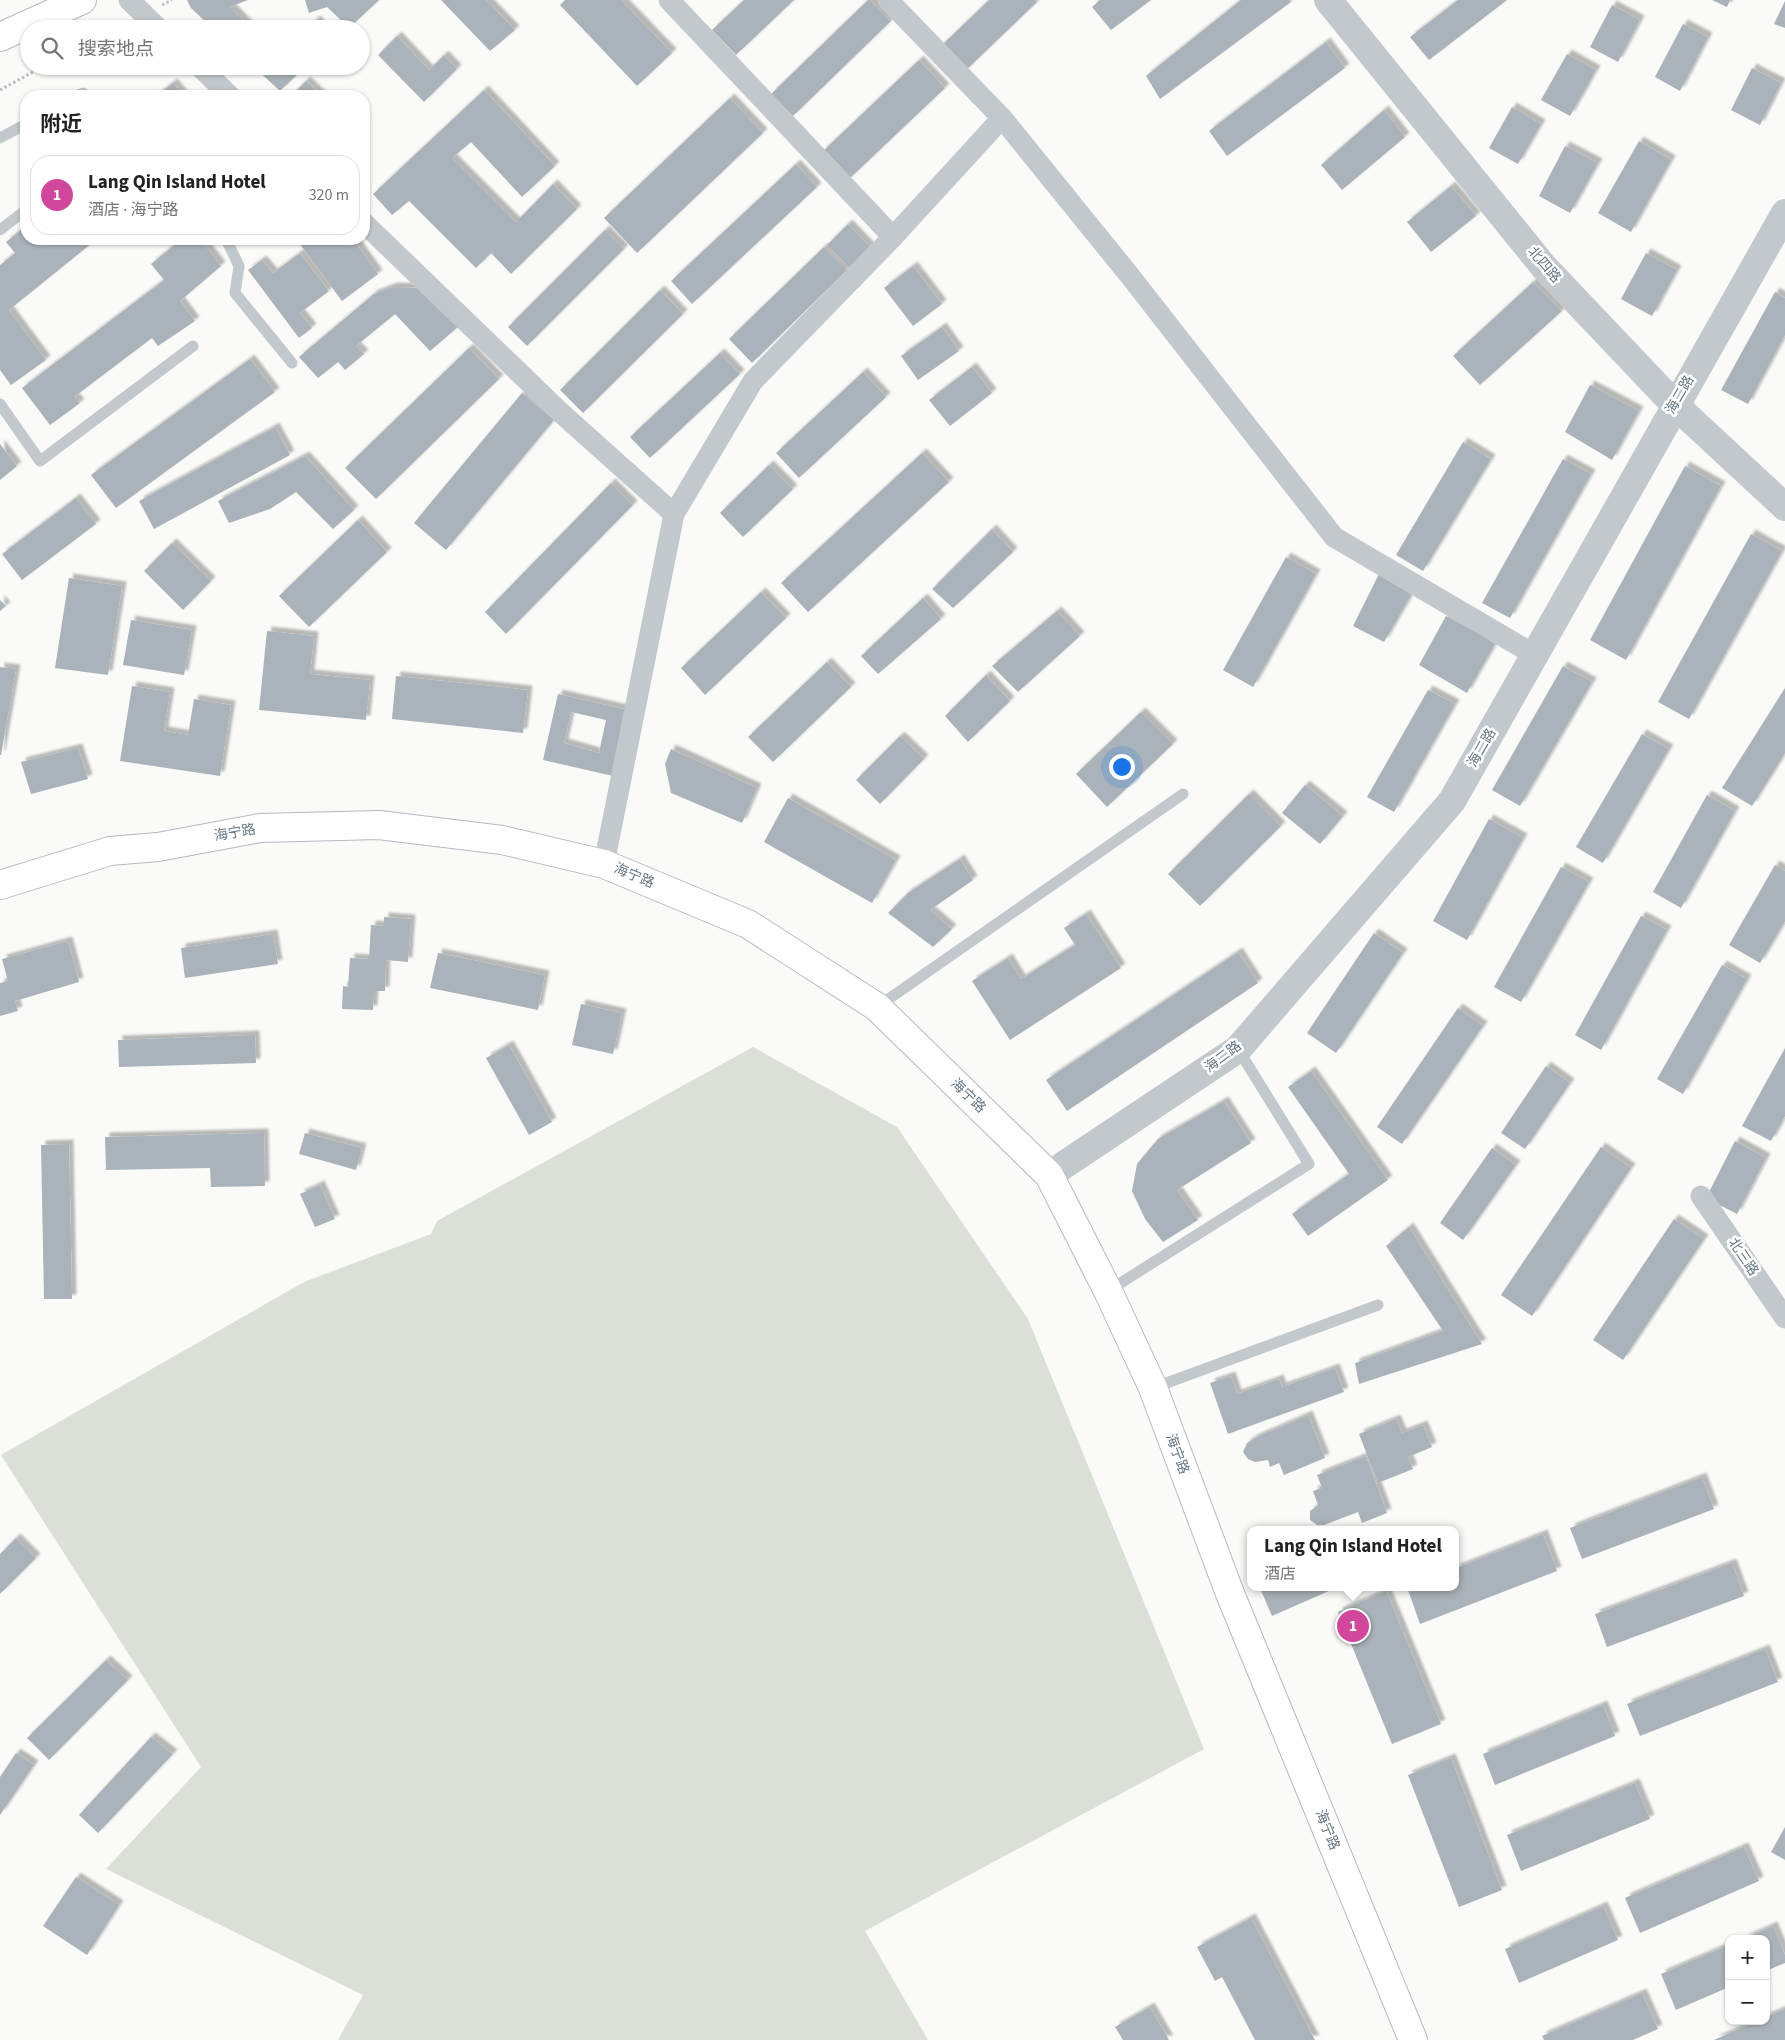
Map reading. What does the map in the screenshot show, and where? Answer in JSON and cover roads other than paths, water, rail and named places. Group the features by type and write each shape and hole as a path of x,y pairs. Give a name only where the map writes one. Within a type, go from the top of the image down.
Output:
{"main road":[{"path":"36,20 82,0"},
{"path":"1,35 20,27"},
{"name":"海宁路","path":"0,885 110,851 158,847 270,828 379,825 502,840 604,864 748,924 877,1007 1049,1175 1108,1291 1153,1388 1229,1591 1413,2040"}],"street":[{"path":"129,0 150,20"},
{"path":"669,0 893,237"},
{"path":"888,0 1002,118 1130,276 1334,537 1535,655"},
{"name":"北四路","path":"1328,0 1544,267 1675,405 1785,507"},
{"path":"208,75 224,90"},
{"path":"604,864 674,514 753,381 893,237 1002,118"},
{"name":"海二路","path":"1049,1175 1238,1049 1452,801 1785,213"},
{"path":"370,229 560,412 674,514"},
{"name":"北三路","path":"1701,1196 1785,1318"}],"lane":[{"path":"0,138 20,129"},
{"path":"0,230 20,215"},
{"path":"229,245 239,266 235,293 292,363"},
{"path":"0,404 40,461 193,346"},
{"path":"877,1007 1183,794"},
{"path":"1108,1291 1309,1164 1238,1049"},
{"path":"1153,1388 1378,1305"}],"place":[{"name":"Lang Qin Island Hotel","path":"1353,1626"}]}
